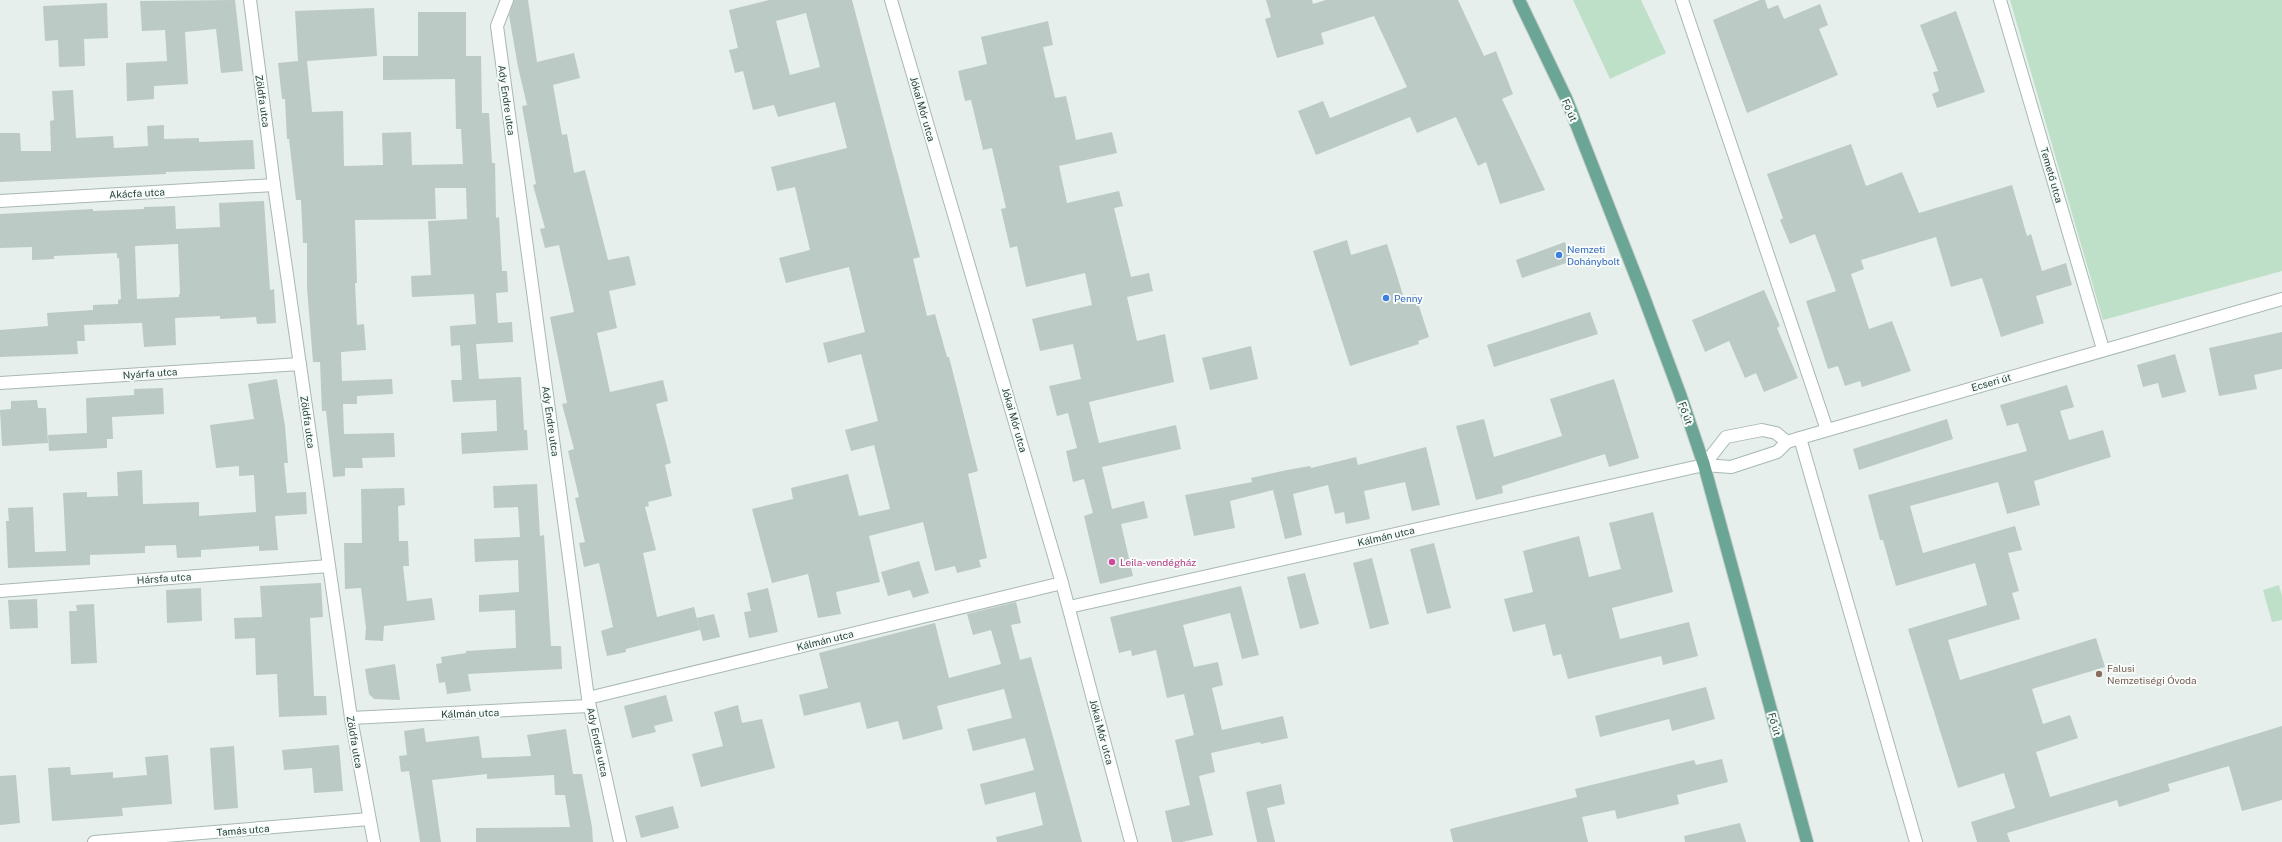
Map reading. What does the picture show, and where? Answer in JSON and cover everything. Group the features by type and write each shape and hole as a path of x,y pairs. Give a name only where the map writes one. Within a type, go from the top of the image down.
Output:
{"main road":[{"name":"Fő út","path":"1518,0 1566,98 1601,184 1680,394 1704,465 1807,842"}],"street":[{"name":"Zöldfa utca","path":"250,0 274,185 351,718 374,842"},
{"name":"Ady Endre utca","path":"506,0 497,26 589,702 620,842"},
{"name":"Jókai Mór utca","path":"891,0 1069,607 1131,842"},
{"path":"1682,0 1827,430"},
{"name":"Temető utca","path":"2000,0 2103,349"},
{"name":"Akácfa utca","path":"0,201 274,185"},
{"name":"Ecseri út","path":"1704,465 1731,467 1777,452 1787,442 1800,438 2103,349 2282,299"},
{"name":"Nyárfa utca","path":"0,382 300,364"},
{"path":"1704,465 1726,438 1762,430 1776,432 1787,442"},
{"path":"1800,438 1916,842"},
{"name":"Kálmán utca","path":"1069,607 1704,465"},
{"name":"Hársfa utca","path":"0,591 329,566"},
{"name":"Kálmán utca","path":"351,718 589,702 1062,583"},
{"name":"Tamás utca","path":"94,842 369,819"}],"green space":[{"path":"1573,0 1641,0 1666,53 1610,79"},
{"path":"2010,0 2282,0 2282,271 2103,320"},
{"path":"2279,585 2282,596 2282,620 2272,622 2263,590"}],"building":[{"path":"235,0 243,71 221,73 216,29 185,32 188,84 154,86 154,99 127,101 126,63 167,61 165,30 142,31 140,1"},
{"path":"514,0 528,0 537,62 574,53 580,78 553,85 562,135 567,134 574,173 585,170 608,260 629,256 636,285 609,291 617,328 597,333 610,392 663,380 668,401 656,404 671,463 665,465 672,496 648,502 649,506 645,507 656,550 643,553 657,617 694,607 700,630 626,649 626,652 607,656 601,631 613,627 599,563 584,567 579,543 585,542 575,498 579,497 568,451 574,449 562,404 567,403 550,317 574,312 559,245 545,248 540,229 545,228 533,185 536,184 522,106 527,105 518,67 509,15"},
{"path":"769,0 852,0 920,257 913,259 927,316 935,314 947,357 949,357 978,471 968,474 987,558 979,560 981,567 957,573 955,566 935,571 923,522 869,536 880,582 836,592 841,614 818,618 808,574 772,583 752,509 793,499 791,488 848,474 859,516 890,509 874,445 851,451 845,430 878,421 861,354 828,363 823,343 865,332 849,267 786,283 779,258 810,250 795,187 777,191 771,167 847,148 835,102 778,117 774,105 753,110 743,71 735,73 729,50 738,48 729,10","holes":["806,13 820,67 790,75 776,21"]},
{"path":"1266,0 1312,0 1313,4 1326,0 1458,0 1484,56 1496,51 1513,94 1502,99 1545,190 1500,204 1486,162 1478,166 1456,117 1417,133 1410,117 1316,155 1298,111 1323,101 1330,118 1407,87 1374,16 1321,33 1324,44 1277,58 1265,19 1271,17"},
{"path":"1760,0 1765,0 1768,9 1778,5 1784,19 1820,4 1828,25 1819,29 1838,75 1747,113 1713,20"},
{"path":"107,3 108,38 84,39 85,66 59,67 58,40 45,41 43,6"},
{"path":"374,8 377,56 307,61 312,112 343,111 344,166 383,165 382,133 411,132 412,165 463,164 461,129 456,129 455,79 383,80 383,56 418,56 418,12 466,12 466,56 481,56 482,113 489,113 492,163 495,163 496,218 499,217 502,271 507,271 508,292 496,293 498,323 512,322 513,342 476,344 479,379 521,377 524,430 527,430 528,450 462,454 461,433 497,431 496,400 453,402 451,380 462,380 460,345 451,346 450,326 476,324 474,294 412,297 411,276 431,275 428,221 467,219 466,188 435,188 436,219 355,220 357,325 364,324 366,350 341,352 342,381 392,379 393,394 357,396 357,404 343,404 344,434 394,433 395,457 362,458 363,468 345,468 345,476 333,477 326,411 322,411 320,362 313,362 307,288 307,243 303,243 301,200 296,200 289,139 287,139 285,99 282,99 278,63 298,61 295,11"},
{"path":"1956,11 1985,92 1937,108 1932,94 1939,91 1933,72 1938,71 1920,25"},
{"path":"1048,21 1053,45 1043,47 1055,98 1066,96 1076,140 1112,132 1117,153 1059,166 1067,203 1119,191 1123,206 1114,208 1131,277 1149,273 1153,291 1127,297 1137,341 1165,334 1174,382 1089,402 1099,443 1176,425 1181,449 1102,467 1112,509 1144,501 1148,518 1121,524 1133,576 1100,584 1084,516 1093,513 1084,479 1073,482 1066,451 1077,448 1068,413 1057,416 1049,386 1081,379 1073,344 1040,351 1032,319 1092,305 1085,273 1026,287 1017,246 1010,248 1001,209 1006,208 992,148 983,150 971,100 965,101 958,71 987,64 981,37"},
{"path":"73,90 76,138 113,136 114,148 148,146 147,126 164,125 164,139 199,138 199,142 253,140 255,169 166,172 166,174 0,182 0,133 20,133 21,151 51,151 50,121 54,120 52,91"},
{"path":"1851,144 1866,186 1902,172 1919,213 2012,185 2027,236 2031,234 2042,271 2066,263 2072,285 2036,296 2044,323 2001,337 1982,278 1951,287 1936,237 1861,260 1864,269 1851,274 1869,329 1892,321 1911,371 1862,387 1860,381 1845,386 1838,366 1828,369 1806,301 1836,291 1815,234 1790,244 1780,220 1783,218 1767,174"},
{"path":"264,201 270,290 274,289 276,323 257,324 256,317 220,319 220,316 175,318 176,345 144,347 142,323 84,325 85,341 77,341 78,354 0,357 0,330 48,326 47,313 93,310 93,305 118,304 118,300 121,299 119,258 117,258 117,253 54,256 54,259 32,260 32,247 0,248 0,214 93,209 93,211 144,209 144,207 175,206 176,229 220,227 219,203","holes":["178,244 179,297 137,299 135,246"]},
{"path":"1347,240 1351,255 1387,244 1404,298 1415,294 1429,337 1418,341 1419,344 1350,366 1313,251"},
{"path":"1565,242 1572,261 1522,278 1516,260"},
{"path":"1764,290 1780,326 1777,328 1798,378 1764,392 1756,373 1745,378 1729,341 1705,352 1692,320"},
{"path":"1590,312 1598,334 1494,367 1487,345"},
{"path":"2282,332 2282,369 2254,375 2257,389 2219,396 2209,348"},
{"path":"1251,346 1258,379 1210,390 1202,358"},
{"path":"2175,354 2186,392 2162,398 2158,383 2143,387 2137,365"},
{"path":"277,379 285,426 288,463 284,463 287,493 306,492 307,514 275,516 278,550 259,551 259,546 201,550 201,557 177,558 176,545 145,546 145,553 90,555 90,565 8,568 6,521 9,521 8,508 33,507 35,552 66,551 63,493 87,492 87,497 118,496 117,472 142,470 143,504 199,502 199,516 256,512 254,475 239,476 239,466 216,468 210,425 254,419 248,384"},
{"path":"1614,379 1639,458 1609,467 1605,454 1502,486 1503,493 1476,500 1456,426 1484,419 1494,457 1562,436 1550,399"},
{"path":"2067,385 2074,407 2060,411 2069,440 2103,430 2111,457 2034,481 2040,505 2007,514 1998,482 1910,506 1923,553 2015,526 2022,550 2008,553 2019,591 2012,593 2020,619 1948,640 1960,680 2096,638 2105,667 2032,689 2043,724 2070,715 2078,738 2036,752 2050,797 2282,726 2282,800 2242,811 2229,766 2168,784 2170,791 2119,807 2117,800 2007,833 2010,842 1977,842 1971,822 2015,808 2004,773 1958,788 1908,629 1987,605 1975,563 1896,586 1883,540 1880,540 1868,495 2027,451 2018,423 2007,426 2000,405"},
{"path":"163,388 164,414 112,417 113,439 107,439 107,448 49,451 48,435 87,433 86,398 134,395 134,389"},
{"path":"37,400 38,408 46,408 48,443 2,446 0,410 11,409 11,401"},
{"path":"1947,419 1953,439 1859,470 1853,449"},
{"path":"1426,447 1440,505 1412,511 1405,482 1364,491 1370,519 1346,524 1344,512 1335,514 1328,485 1293,494 1302,535 1285,539 1273,490 1230,501 1235,528 1194,536 1185,495 1252,482 1251,478 1287,470 1310,466 1311,468 1356,457 1358,465"},
{"path":"537,484 540,536 544,535 551,646 561,646 562,669 468,674 471,691 447,694 445,682 439,683 436,664 442,663 441,657 466,653 466,651 516,648 515,610 479,612 479,595 519,592 518,560 475,562 474,539 520,537 518,507 494,508 493,486"},
{"path":"404,488 405,505 398,506 399,541 408,541 409,566 403,566 407,601 432,598 435,620 384,626 383,641 365,640 366,628 361,588 345,589 344,543 362,543 361,489"},
{"path":"1653,512 1673,592 1612,608 1620,639 1689,622 1698,656 1663,665 1661,656 1568,679 1561,654 1553,656 1545,624 1513,632 1504,599 1533,592 1523,551 1579,536 1589,577 1621,569 1609,523"},
{"path":"1434,543 1451,608 1427,614 1410,549"},
{"path":"1372,558 1389,624 1370,629 1353,563"},
{"path":"919,561 929,593 913,598 910,590 888,596 881,572"},
{"path":"1305,573 1319,624 1300,629 1287,577"},
{"path":"321,583 323,617 310,618 314,696 326,696 327,715 279,717 277,674 256,675 255,638 235,639 234,618 262,617 260,586"},
{"path":"1241,586 1259,655 1242,659 1230,613 1183,625 1194,667 1218,662 1223,685 1212,688 1222,730 1283,716 1288,738 1261,744 1260,742 1211,753 1215,772 1199,776 1213,835 1182,842 1172,842 1165,811 1190,805 1175,740 1194,735 1184,694 1167,698 1156,650 1132,656 1131,650 1119,653 1110,617"},
{"path":"201,588 202,621 167,623 166,590"},
{"path":"768,588 778,632 749,638 744,612 751,611 747,593"},
{"path":"37,599 38,628 10,629 8,600"},
{"path":"1016,602 1021,623 1011,625 1020,660 1031,657 1082,842 997,842 996,837 1043,825 1035,792 985,805 980,784 1034,770 1025,738 973,751 967,729 1012,718 1004,689 937,706 943,729 903,740 898,721 867,729 860,702 804,716 799,695 828,688 819,653 935,623 949,678 1001,664 991,630 973,635 967,614"},
{"path":"94,604 97,663 71,664 69,611 77,611 76,605"},
{"path":"714,614 720,637 703,641 697,618"},
{"path":"395,664 400,700 374,699 369,694 365,669"},
{"path":"1706,687 1715,719 1672,731 1669,719 1600,737 1595,716"},
{"path":"666,695 673,721 654,726 656,732 632,738 624,706"},
{"path":"738,705 742,723 762,719 775,768 701,787 692,754 723,746 714,712"},
{"path":"424,728 426,742 479,736 482,758 531,756 527,735 566,729 573,774 582,774 592,827 593,842 476,842 476,828 570,827 565,795 555,795 554,775 487,779 487,774 432,780 441,842 420,842 409,771 401,772 399,756 407,755 404,731"},
{"path":"339,745 343,791 314,793 312,768 284,770 282,750"},
{"path":"234,746 238,808 214,810 210,748"},
{"path":"168,755 172,804 122,808 123,816 52,821 48,768 70,767 71,775 113,772 113,778 147,775 145,757"},
{"path":"1722,759 1728,782 1677,795 1679,804 1617,819 1615,810 1582,817 1588,842 1453,842 1450,829 1577,797 1575,789 1694,760 1696,765"},
{"path":"16,775 20,823 0,825 0,776"},
{"path":"1281,784 1285,804 1267,808 1275,842 1257,842 1246,792"},
{"path":"673,806 679,828 641,838 635,816"},
{"path":"1740,823 1746,842 1685,842 1684,836"}],"place":[{"name":"Nemzeti Dohánybolt","path":"1559,255"},
{"name":"Penny","path":"1386,298"},
{"name":"Leila-vendégház","path":"1112,562"},
{"name":"Falusi Nemzetiségi Óvoda","path":"2099,674"}]}
